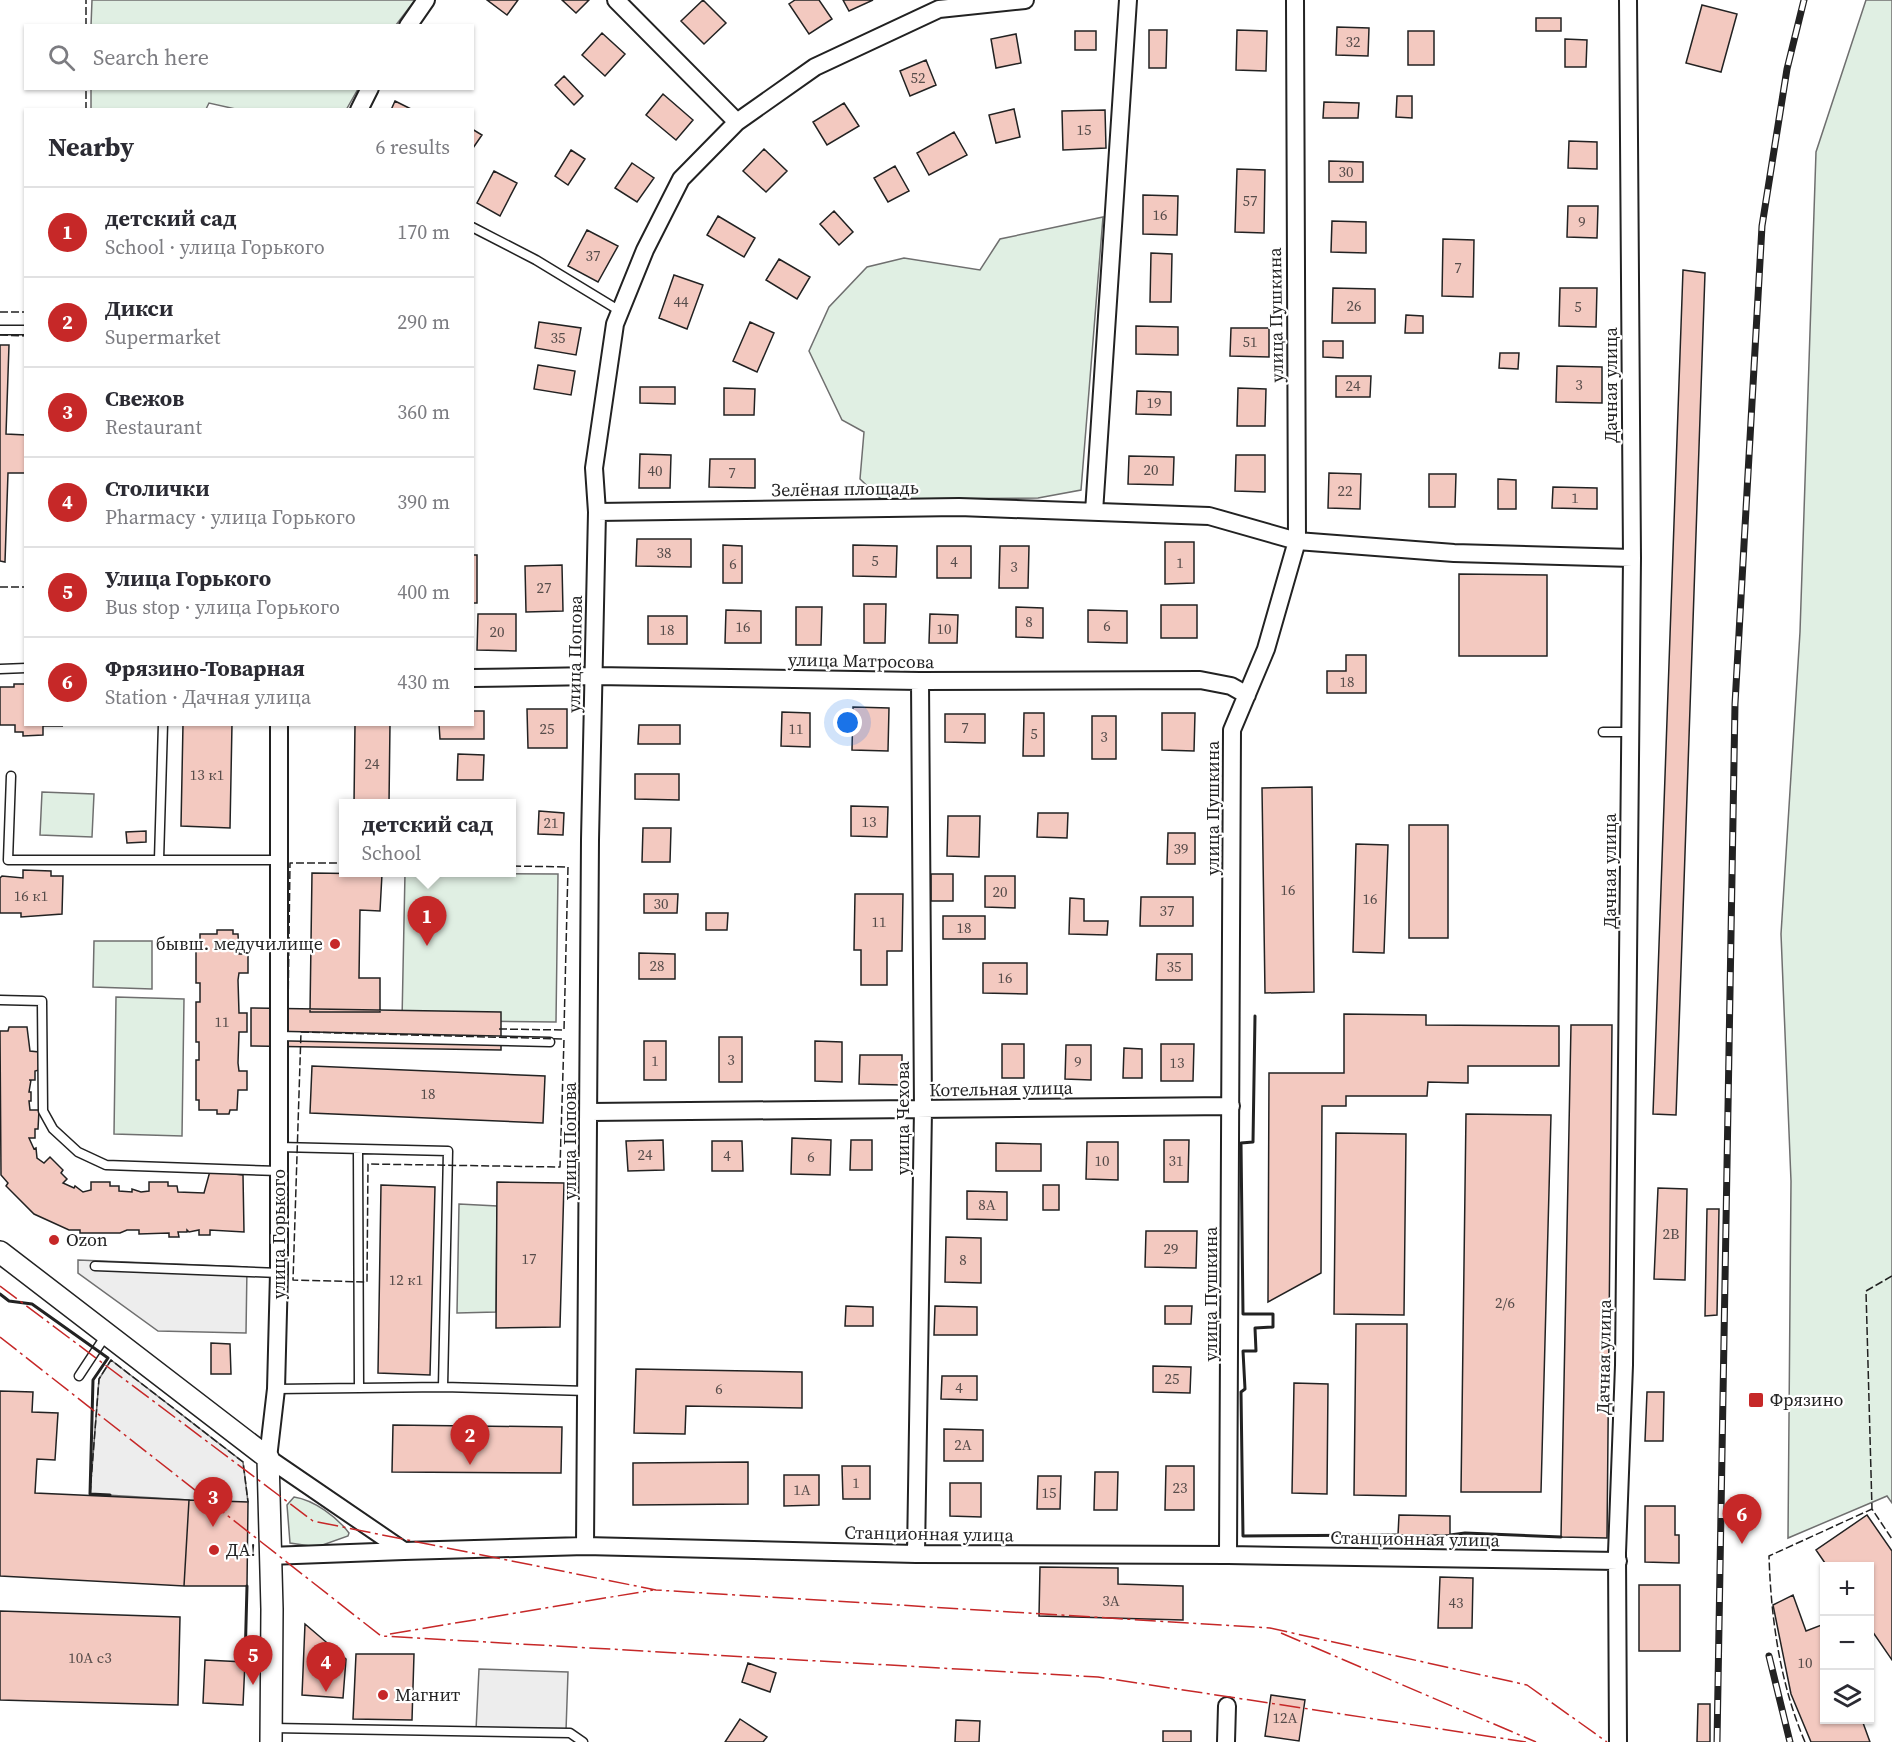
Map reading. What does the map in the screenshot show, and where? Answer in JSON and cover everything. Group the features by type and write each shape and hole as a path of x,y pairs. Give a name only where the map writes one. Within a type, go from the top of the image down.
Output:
{"street":[{"path":"409,24 426,0"},
{"path":"616,0 737,122"},
{"name":"улица Попова","path":"585,1546 590,1112 590,840 597,512 594,468 615,324 645,250 681,179 737,122 815,67 939,9 1025,0"},
{"path":"1094,512 1128,0"},
{"name":"улица Пушкина","path":"1228,1555 1232,730 1266,649 1297,541 1295,0"},
{"name":"Дачная улица","path":"1618,1742 1618,1561 1624,1365 1632,558 1628,0"},
{"path":"360,108 369,90"},
{"name":"Зелёная площадь","path":"597,512 959,507 1209,516 1297,541 1454,553 1632,558"},
{"name":"улица Матросова","path":"474,678 594,676 920,681 1200,680 1231,686 1246,695"},
{"name":"улица Чехова","path":"916,1554 923,1110 920,681"},
{"name":"улица Горького","path":"272,1735 268,1458 276,1389 279,1273 279,726"},
{"name":"Котельная улица","path":"590,1112 1231,1106"},
{"path":"0,1252 268,1458 404,1551"},
{"name":"Станционная улица","path":"269,1556 585,1546 916,1554 1228,1555 1618,1561"},
{"path":"1226,1742 1227,1706"}],"lane":[{"path":"474,228 536,260 620,311"},
{"path":"0,330 24,330"},
{"path":"0,669 24,668"},
{"path":"159,860 163,726"},
{"path":"1603,732 1630,732"},
{"path":"11,776 8,860 278,860"},
{"path":"0,1000 42,1001 43,1111 53,1130 78,1152 106,1165 279,1171"},
{"path":"279,1036 550,1042"},
{"path":"279,1147 448,1151 443,1387"},
{"path":"358,1150 359,1387"},
{"path":"95,1266 279,1273"},
{"path":"78,1376 106,1335"},
{"path":"276,1389 443,1387 587,1391"},
{"path":"272,1735 570,1733 583,1742"}],"green space":[{"path":"92,0 415,0 397,24 91,24"},
{"path":"1866,0 1892,0 1892,1503 1887,1496 1788,1538 1791,1181 1781,934 1800,632 1816,152"},
{"path":"91,90 357,90 347,108 231,108 209,103 206,108 91,108"},
{"path":"1103,217 1081,490 1038,498 881,499 860,479 864,432 842,420 809,351 829,307 867,267 904,258 980,270 1000,239"},
{"path":"42,792 94,794 92,837 40,835"},
{"path":"516,874 558,874 556,1022 402,1020 405,877 516,877"},
{"path":"94,941 152,941 152,989 93,987"},
{"path":"116,997 184,999 182,1136 114,1134"},
{"path":"459,1204 497,1206 496,1312 457,1313"},
{"path":"294,1497 309,1502 332,1515 349,1533 348,1536 317,1547 290,1543 287,1505"}],"shaded area":[{"path":"78,1260 247,1267 246,1333 158,1331 78,1273"},
{"path":"111,1360 243,1462 248,1502 245,1510 189,1500 90,1494 99,1379"},
{"path":"479,1669 568,1672 566,1731 476,1730"}],"building":[{"path":"487,0 518,0 507,15"},
{"path":"562,0 589,0 576,13"},
{"path":"703,0 726,23 704,44 681,21"},
{"path":"795,0 819,0 832,19 809,34 789,4"},
{"path":"843,0 873,0 849,11"},
{"path":"1702,5 1737,14 1721,72 1686,63"},
{"path":"1536,18 1561,18 1561,31 1536,31"},
{"path":"1337,27 1369,28 1368,56 1336,55"},
{"path":"1149,30 1167,30 1166,68 1149,68"},
{"path":"1237,30 1267,31 1266,71 1236,70"},
{"path":"1075,31 1096,31 1096,50 1075,50"},
{"path":"1408,31 1434,31 1434,65 1408,65"},
{"path":"602,33 625,54 605,76 582,55"},
{"path":"1016,34 1021,63 996,68 991,39"},
{"path":"1565,39 1587,40 1586,67 1565,67"},
{"path":"926,60 936,85 910,96 900,71"},
{"path":"564,76 583,96 574,105 555,85"},
{"path":"663,94 693,120 676,140 646,115"},
{"path":"1397,96 1412,96 1412,118 1396,117"},
{"path":"395,101 409,108 392,108"},
{"path":"1324,102 1359,103 1358,118 1323,118"},
{"path":"844,103 859,126 827,145 813,122"},
{"path":"1014,109 1020,137 996,143 989,115"},
{"path":"1105,110 1106,148 1063,150 1062,111"},
{"path":"474,130 482,135 474,147"},
{"path":"954,132 967,155 929,175 917,153"},
{"path":"1569,141 1597,142 1597,169 1568,168"},
{"path":"764,149 787,171 766,192 743,171"},
{"path":"571,150 585,159 568,185 555,176"},
{"path":"1329,161 1363,162 1363,182 1329,182"},
{"path":"632,163 654,178 637,202 615,188"},
{"path":"895,166 909,191 888,202 874,178"},
{"path":"1237,169 1265,170 1264,233 1235,232"},
{"path":"494,171 517,183 500,216 477,203"},
{"path":"1143,195 1178,196 1177,235 1143,234"},
{"path":"1568,206 1598,206 1597,238 1567,237"},
{"path":"834,211 853,232 839,245 820,224"},
{"path":"718,216 755,238 744,257 707,235"},
{"path":"1332,221 1366,222 1366,253 1331,252"},
{"path":"587,230 618,246 598,282 568,266"},
{"path":"1443,239 1474,240 1473,297 1442,296"},
{"path":"1151,253 1172,254 1171,302 1150,302"},
{"path":"779,259 810,277 797,299 766,280"},
{"path":"1683,270 1705,273 1676,1115 1653,1114"},
{"path":"674,275 703,285 687,329 659,318"},
{"path":"1333,288 1375,289 1375,323 1332,323"},
{"path":"1560,288 1597,288 1596,327 1559,326"},
{"path":"1406,315 1423,316 1423,333 1405,333"},
{"path":"539,322 581,328 576,355 535,348"},
{"path":"750,322 774,333 757,372 733,361"},
{"path":"1136,326 1178,327 1178,355 1136,354"},
{"path":"1231,328 1269,328 1269,357 1230,356"},
{"path":"1323,341 1343,341 1343,358 1323,357"},
{"path":"0,345 9,345 6,434 24,435 24,473 8,473 5,562 0,561"},
{"path":"1500,353 1519,353 1518,369 1499,368"},
{"path":"538,365 575,371 571,395 534,389"},
{"path":"1557,366 1602,367 1602,403 1556,402"},
{"path":"1336,376 1371,376 1370,397 1336,397"},
{"path":"640,387 675,387 675,404 640,403"},
{"path":"724,388 755,389 754,415 724,415"},
{"path":"1238,388 1266,389 1265,426 1237,426"},
{"path":"1137,391 1171,392 1171,415 1136,414"},
{"path":"640,454 671,455 670,488 639,488"},
{"path":"1236,455 1265,455 1265,492 1235,491"},
{"path":"1129,456 1174,457 1173,485 1128,484"},
{"path":"710,459 755,459 755,488 709,487"},
{"path":"1329,473 1361,474 1360,509 1328,508"},
{"path":"1429,474 1456,474 1455,507 1429,507"},
{"path":"1498,479 1516,480 1516,509 1498,509"},
{"path":"1553,487 1597,488 1597,509 1552,508"},
{"path":"637,539 691,539 691,567 636,566"},
{"path":"1165,542 1194,542 1194,583 1165,584"},
{"path":"723,545 742,546 742,583 723,583"},
{"path":"853,545 897,546 896,577 853,576"},
{"path":"937,546 971,546 971,578 937,578"},
{"path":"1000,546 1029,546 1028,588 999,588"},
{"path":"474,555 477,555 477,603 474,603"},
{"path":"562,565 563,611 526,612 525,566"},
{"path":"1459,574 1547,575 1547,656 1459,656"},
{"path":"864,604 886,604 885,643 864,643"},
{"path":"1161,605 1197,605 1197,638 1161,638"},
{"path":"796,607 822,607 821,645 796,645"},
{"path":"1016,607 1043,608 1043,638 1016,637"},
{"path":"726,610 761,611 761,643 725,643"},
{"path":"1088,610 1127,611 1127,643 1088,642"},
{"path":"478,614 516,614 516,651 477,650"},
{"path":"930,614 958,615 957,643 929,643"},
{"path":"648,616 687,616 687,644 648,644"},
{"path":"1346,655 1366,655 1366,693 1327,693 1327,671 1346,671"},
{"path":"14,684 24,684 24,726 43,726 43,735 23,736 23,732 15,732 15,725 0,725 0,687 14,687"},
{"path":"853,707 889,708 888,751 852,750"},
{"path":"527,709 567,709 567,748 528,748"},
{"path":"474,711 484,711 484,739 440,739 439,726 474,726"},
{"path":"782,712 810,713 810,747 781,746"},
{"path":"1024,713 1044,713 1044,756 1023,756"},
{"path":"1162,713 1195,713 1194,751 1162,750"},
{"path":"945,714 985,714 985,743 945,742"},
{"path":"1092,716 1116,716 1116,759 1092,759"},
{"path":"639,725 680,725 680,744 638,744"},
{"path":"183,726 232,726 230,828 181,826"},
{"path":"355,726 390,726 389,799 354,799"},
{"path":"458,754 484,755 483,780 457,780"},
{"path":"635,774 679,774 679,800 635,799"},
{"path":"1312,787 1314,992 1265,993 1262,788"},
{"path":"851,806 888,807 887,837 851,836"},
{"path":"539,811 564,813 563,835 538,834"},
{"path":"1038,813 1068,813 1067,838 1037,837"},
{"path":"948,816 980,816 979,857 947,856"},
{"path":"1409,825 1448,825 1448,938 1409,938"},
{"path":"643,828 671,828 670,862 642,862"},
{"path":"146,831 146,842 127,843 126,832"},
{"path":"1168,833 1195,833 1195,864 1167,864"},
{"path":"1356,844 1388,845 1384,953 1353,952"},
{"path":"23,870 51,871 51,876 63,876 62,914 21,917 21,913 0,913 0,878 2,876 23,878"},
{"name":"бывш. медучилище","path":"312,873 339,873 339,877 382,877 380,911 360,910 359,978 380,978 380,1012 310,1012"},
{"path":"931,874 953,874 953,901 931,901"},
{"path":"985,876 1015,876 1015,908 985,907"},
{"path":"644,894 678,894 677,913 644,913"},
{"path":"855,894 903,894 902,951 887,951 887,985 861,985 861,950 854,950"},
{"path":"1141,897 1193,897 1193,926 1140,926"},
{"path":"1070,898 1084,899 1084,921 1108,921 1107,935 1069,934"},
{"path":"706,913 728,913 727,930 706,930"},
{"path":"943,916 985,916 985,939 943,939"},
{"path":"217,930 233,930 233,934 238,934 239,954 248,954 248,973 239,973 238,980 239,1013 247,1013 247,1032 239,1032 238,1063 239,1071 247,1071 247,1090 238,1090 237,1110 230,1110 229,1114 217,1114 217,1110 199,1110 199,1100 196,1100 196,1060 199,1060 199,1042 196,1042 196,1002 200,1002 200,983 196,983 196,944 200,944 200,934 217,934"},
{"path":"639,953 675,954 675,979 639,979"},
{"path":"1157,954 1192,954 1192,980 1156,980"},
{"path":"983,963 1027,963 1027,994 983,993"},
{"path":"251,1008 501,1012 501,1050 251,1046"},
{"path":"1344,1014 1426,1015 1426,1025 1559,1026 1559,1066 1468,1066 1468,1083 1428,1082 1427,1096 1346,1096 1346,1106 1322,1106 1321,1273 1268,1302 1269,1073 1344,1073"},
{"path":"1571,1025 1612,1025 1607,1538 1561,1537"},
{"path":"9,1027 27,1027 30,1051 39,1052 39,1070 35,1071 35,1080 31,1080 29,1092 31,1092 30,1110 39,1110 38,1129 35,1129 35,1138 29,1138 34,1149 36,1148 37,1158 44,1163 50,1157 63,1170 61,1173 67,1179 63,1183 74,1188 75,1186 83,1192 91,1190 91,1182 110,1182 110,1186 119,1186 119,1191 132,1192 132,1189 141,1192 149,1191 149,1182 168,1182 168,1186 177,1186 178,1192 204,1193 210,1171 243,1175 244,1232 210,1230 210,1235 199,1235 199,1230 189,1232 187,1230 187,1232 178,1232 179,1237 169,1237 169,1233 139,1234 139,1230 127,1230 120,1233 80,1233 80,1230 69,1230 34,1214 6,1186 8,1183 1,1175 0,1031 8,1031"},
{"path":"719,1037 742,1037 742,1082 719,1082"},
{"path":"644,1041 666,1041 666,1080 644,1080"},
{"path":"815,1041 842,1042 842,1082 815,1081"},
{"path":"1002,1044 1024,1044 1024,1078 1002,1078"},
{"path":"1161,1044 1194,1044 1193,1081 1161,1081"},
{"path":"1066,1045 1091,1045 1091,1080 1065,1079"},
{"path":"1124,1048 1142,1049 1142,1078 1123,1078"},
{"path":"860,1055 902,1055 902,1085 859,1084"},
{"path":"312,1066 545,1076 543,1123 310,1113"},
{"path":"1466,1114 1551,1115 1541,1492 1461,1492"},
{"path":"1336,1133 1406,1134 1404,1315 1334,1314"},
{"path":"792,1138 831,1140 830,1175 791,1174"},
{"path":"663,1140 664,1170 628,1171 626,1141"},
{"path":"851,1140 872,1140 872,1170 850,1170"},
{"path":"1164,1140 1189,1140 1188,1182 1164,1182"},
{"path":"712,1141 742,1141 743,1171 712,1171"},
{"path":"1087,1142 1118,1142 1118,1180 1086,1179"},
{"path":"996,1143 1041,1144 1041,1171 996,1171"},
{"path":"497,1182 564,1183 560,1327 496,1328"},
{"path":"381,1185 435,1187 430,1375 378,1373"},
{"path":"1043,1185 1059,1185 1059,1210 1043,1210"},
{"path":"1658,1188 1687,1189 1685,1280 1654,1279"},
{"path":"967,1191 1007,1192 1007,1220 967,1219"},
{"path":"1707,1209 1719,1209 1717,1315 1705,1316"},
{"path":"1146,1231 1197,1231 1196,1268 1145,1267"},
{"path":"946,1237 981,1238 981,1283 945,1282"},
{"path":"846,1306 873,1307 873,1326 845,1326"},
{"path":"935,1306 977,1307 977,1335 934,1335"},
{"path":"1165,1306 1192,1306 1191,1324 1165,1324"},
{"path":"1356,1324 1407,1324 1406,1496 1354,1495"},
{"path":"211,1343 230,1344 231,1374 211,1374"},
{"path":"1153,1366 1191,1367 1190,1393 1153,1392"},
{"path":"636,1369 802,1372 802,1408 686,1406 685,1434 634,1433"},
{"path":"942,1376 977,1376 977,1400 941,1399"},
{"path":"1294,1383 1328,1384 1327,1494 1292,1493"},
{"path":"0,1391 33,1392 32,1412 58,1413 55,1460 37,1459 35,1493 189,1500 184,1586 0,1576"},
{"path":"1647,1392 1664,1392 1663,1441 1645,1441"},
{"path":"393,1425 562,1427 561,1473 392,1472"},
{"path":"944,1429 983,1430 983,1461 944,1461"},
{"path":"748,1462 748,1504 633,1505 633,1463"},
{"path":"842,1466 870,1466 870,1499 843,1499"},
{"path":"1166,1466 1194,1466 1194,1510 1165,1510"},
{"path":"1095,1472 1118,1472 1117,1510 1094,1510"},
{"path":"784,1475 819,1475 819,1505 784,1506"},
{"path":"1038,1476 1061,1476 1060,1509 1037,1509"},
{"path":"950,1483 981,1483 981,1517 950,1516"},
{"path":"189,1500 248,1502 247,1586 184,1586"},
{"path":"1645,1506 1675,1506 1675,1535 1679,1535 1679,1563 1645,1562"},
{"path":"1399,1515 1450,1516 1450,1535 1398,1535"},
{"path":"1867,1515 1892,1551 1892,1660 1874,1634 1874,1562 1824,1562 1816,1550"},
{"path":"1040,1567 1118,1568 1118,1584 1183,1586 1183,1620 1039,1616"},
{"path":"1440,1577 1473,1578 1472,1628 1438,1628"},
{"path":"1639,1585 1680,1585 1680,1651 1639,1651"},
{"path":"1793,1595 1806,1631 1820,1626 1820,1724 1863,1724 1870,1742 1811,1742 1791,1694 1773,1605"},
{"path":"0,1611 180,1617 178,1705 0,1700"},
{"path":"305,1624 346,1659 343,1698 302,1695"},
{"name":"Магнит","path":"356,1654 414,1654 412,1720 353,1719"},
{"path":"205,1660 245,1662 243,1705 203,1703"},
{"path":"748,1663 776,1673 770,1692 742,1682"},
{"path":"1271,1695 1305,1700 1299,1741 1265,1736"},
{"path":"1698,1704 1710,1704 1710,1742 1697,1742"},
{"path":"740,1719 767,1737 763,1742 725,1742"},
{"path":"956,1720 980,1721 979,1742 955,1742"},
{"path":"1163,1731 1191,1731 1191,1742 1163,1742"}],"railway":[{"path":"1717,1742 1735,704 1762,226 1787,69 1804,0"},
{"path":"1769,1656 1790,1742"}],"fence":[{"path":"86,0 86,24"},
{"path":"86,90 86,108"},
{"path":"0,312 24,312"},
{"path":"0,335 24,336"},
{"path":"0,587 24,587"},
{"path":"288,1011 290,863 339,863"},
{"path":"499,1029 564,1030 568,867 516,866"},
{"path":"301,1032 564,1039 560,1167 368,1164 367,1282 293,1280 301,1032"},
{"path":"1892,1276 1866,1291 1872,1509 1892,1539"},
{"path":"90,1494 99,1379 111,1360 243,1462 248,1502"},
{"path":"1805,1742 1789,1697 1778,1651 1769,1556 1872,1509"}],"wall":[{"path":"1255,1016 1253,1142 1241,1143 1243,1314 1273,1314 1273,1327 1255,1328 1256,1351 1243,1351 1245,1389 1241,1392 1243,1536 1398,1535"},
{"path":"0,1294 9,1301 32,1304 108,1358 93,1380 90,1494 110,1495"},
{"path":"1450,1535 1465,1533 1561,1537"},
{"path":"245,1662 247,1586"}],"power":[{"path":"0,1286 313,1521 656,1590 1270,1628 1527,1685 1607,1742"},
{"path":"0,1337 381,1636 1098,1677 1526,1742"},
{"path":"390,1634 653,1590"},
{"path":"1281,1633 1536,1742"}],"place":[{"name":"бывш. медучилище","path":"335,944"},
{"name":"детский сад","path":"427,946"},
{"name":"Ozon","path":"54,1240"},
{"name":"Фрязино","path":"1756,1400"},
{"name":"Дикси","path":"470,1465"},
{"name":"Свежов","path":"213,1527"},
{"name":"Фрязино-Товарная","path":"1742,1544"},
{"name":"ДА!","path":"214,1550"},
{"name":"Улица Горького","path":"253,1685"},
{"name":"Столички","path":"326,1692"},
{"name":"Магнит","path":"383,1695"}]}
